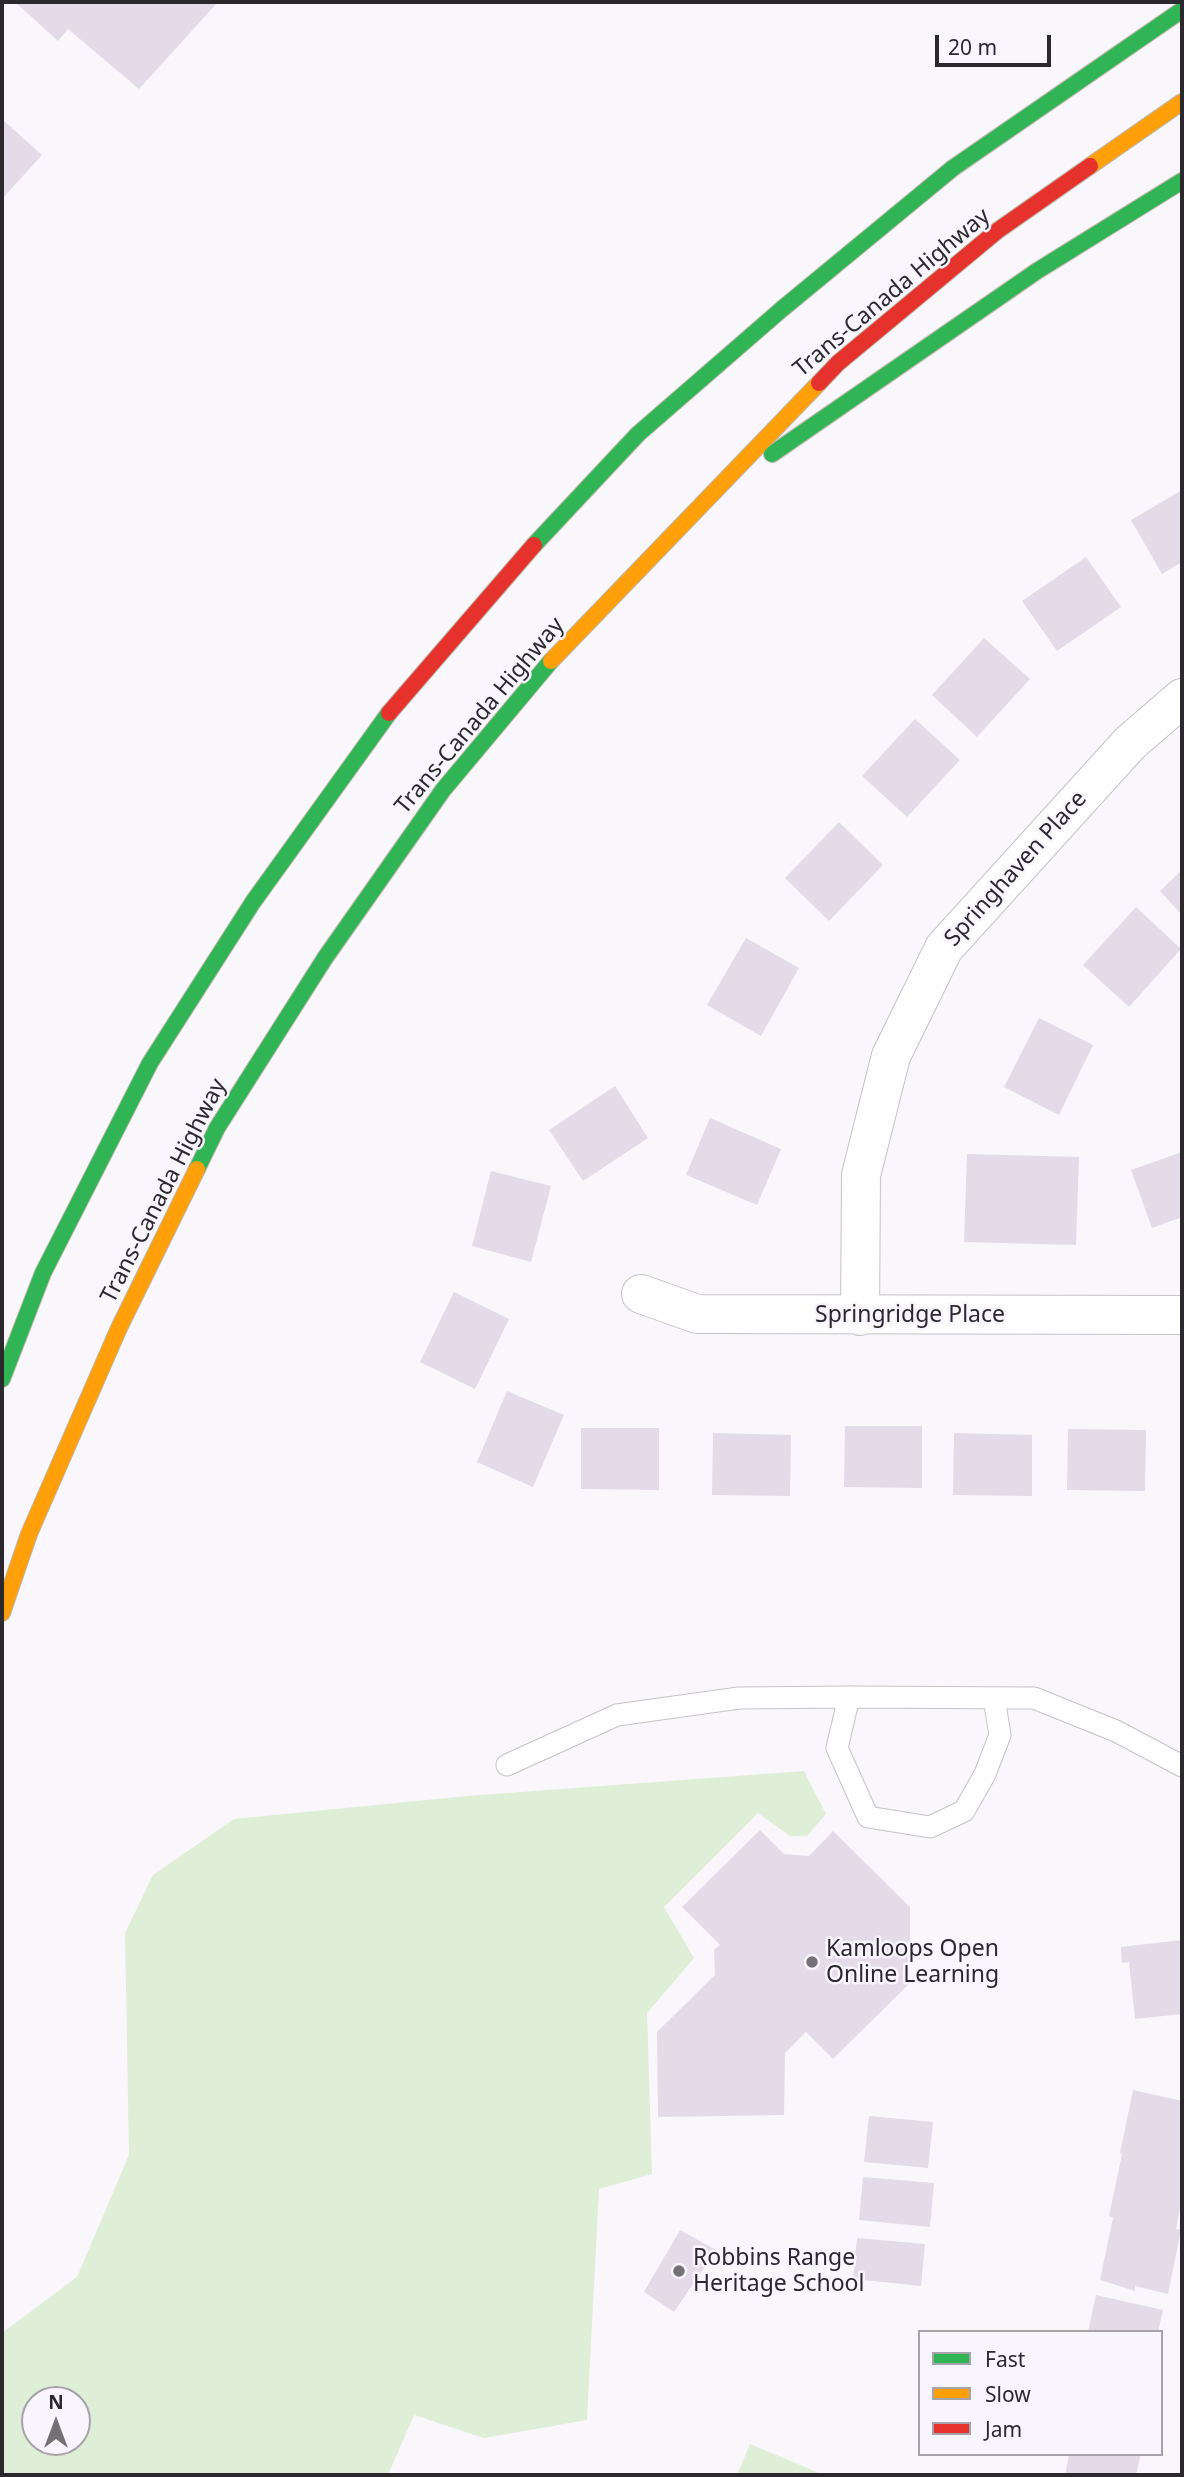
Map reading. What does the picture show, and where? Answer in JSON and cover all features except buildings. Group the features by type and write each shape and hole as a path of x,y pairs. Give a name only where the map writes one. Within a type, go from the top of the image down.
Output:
{"highway":[{"path":"2,1379 43,1273 150,1063 253,902 372,734 499,582 638,434 782,309 953,168 1182,10"},
{"name":"Trans-Canada Highway","path":"2,1613 29,1534 119,1328 217,1128 325,958 443,790 551,661 696,507 849,354 997,231 1182,102"},
{"path":"696,507 1037,271 1182,181"}],"street":[{"name":"Springhaven Place","path":"860,1316 861,1175 891,1056 944,948 1130,743 1182,698"},
{"name":"Springridge Place","path":"641,1294 697,1314 1182,1315"}],"lane":[{"path":"849,1697 837,1748 868,1817 930,1827 964,1811 985,1774 1000,1735 994,1698"},
{"path":"507,1765 617,1715 739,1698 849,1697 1034,1698 1116,1731 1182,1766"}],"green space":[{"path":"804,1771 826,1814 807,1836 790,1836 758,1813 664,1907 694,1958 647,2013 652,2174 599,2189 587,2420 484,2438 414,2415 388,2475 2,2475 2,2333 77,2277 129,2155 125,1933 153,1875 234,1819 467,1796"},
{"path":"750,2444 824,2475 737,2475"}],"traffic: fast":[{"path":"534,545 638,434 782,309 953,168 1182,10"},
{"path":"772,454 1037,271 1182,181"},
{"path":"197,1169 217,1128 325,958 443,790 551,661"},
{"path":"2,1379 43,1273 150,1063 253,902 389,713"}],"traffic: slow":[{"path":"1090,166 1182,102"},
{"path":"551,661 819,383"},
{"path":"2,1613 29,1534 119,1328 197,1169"}],"traffic: jam":[{"path":"819,383 838,363 997,231 1090,166"},
{"path":"389,713 534,545"}],"place":[{"name":"Kamloops Open Online Learning","path":"812,1962"},
{"name":"Robbins Range Heritage School","path":"679,2271"}]}
